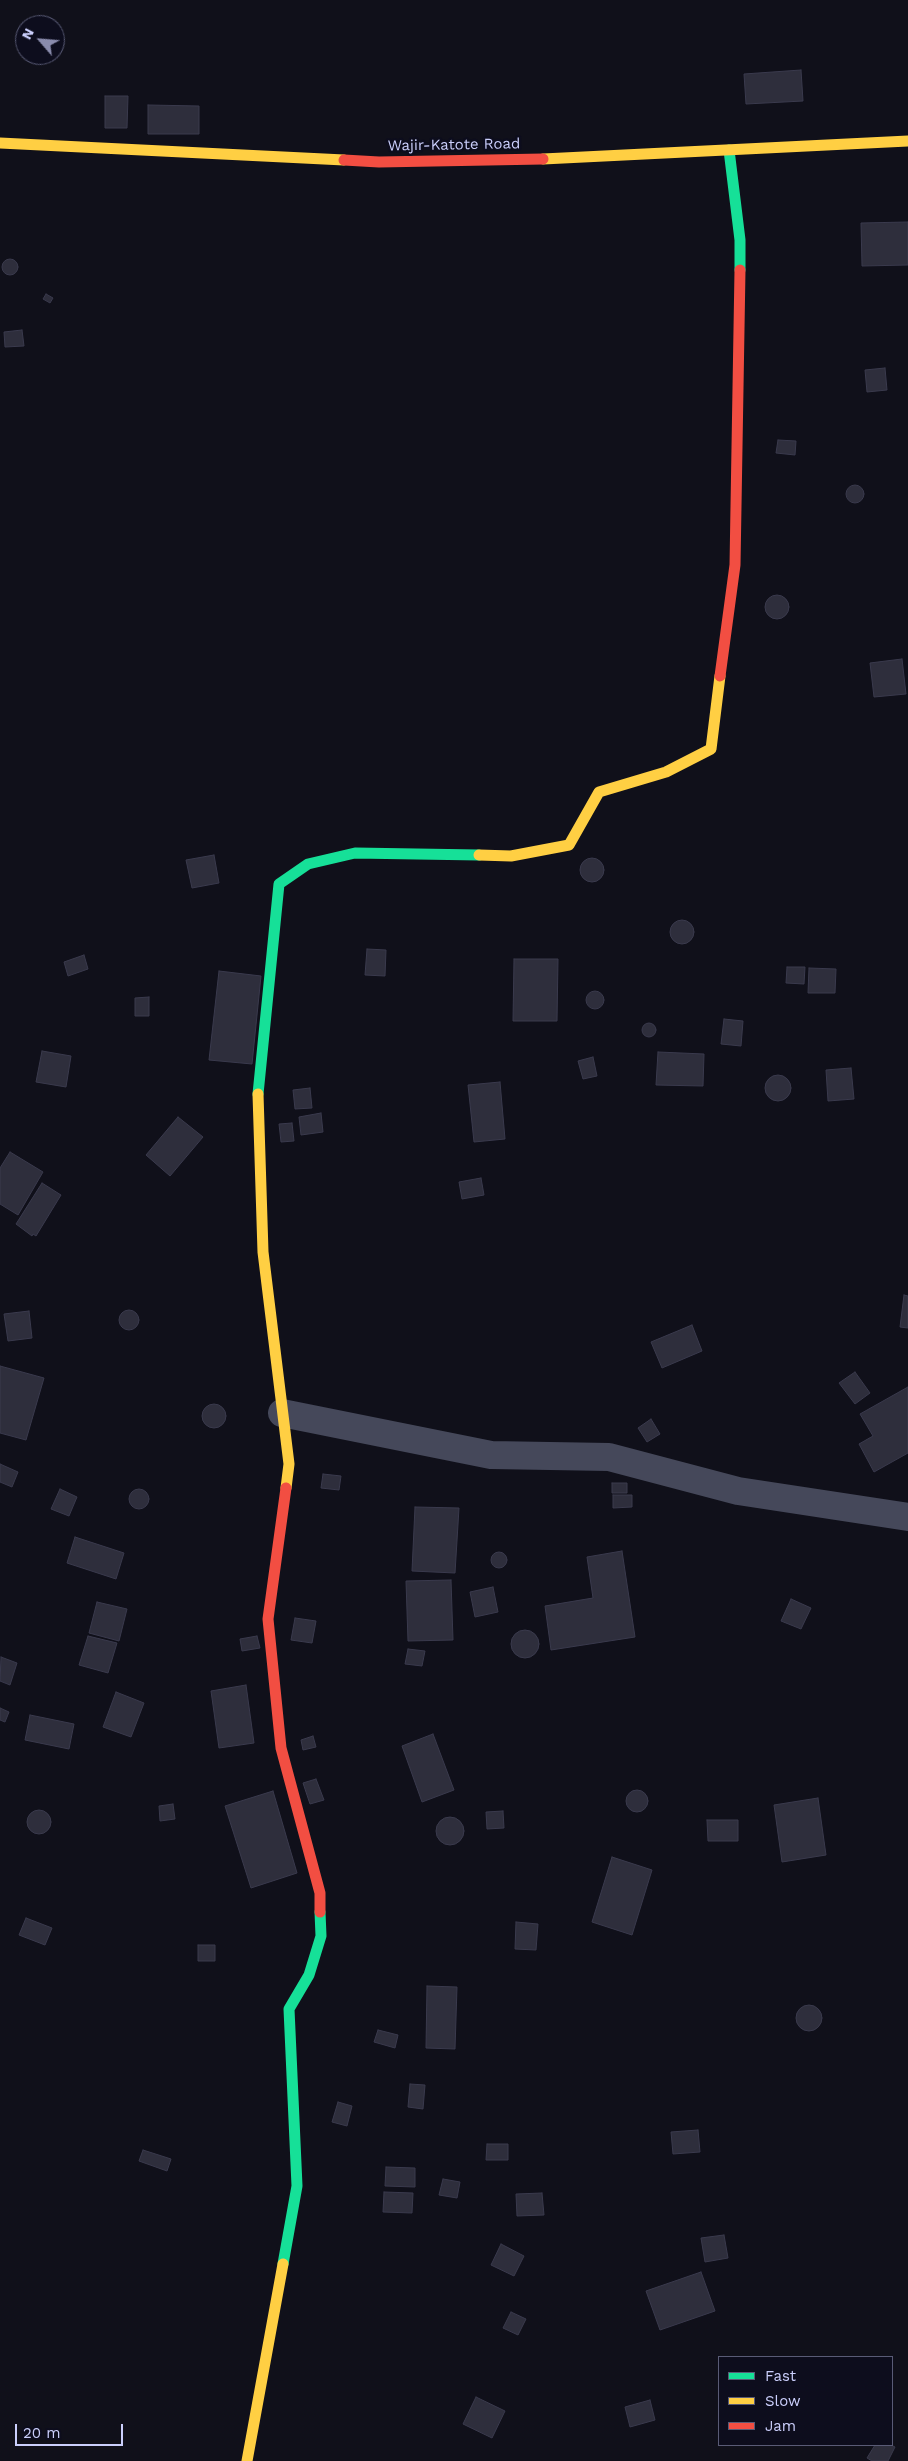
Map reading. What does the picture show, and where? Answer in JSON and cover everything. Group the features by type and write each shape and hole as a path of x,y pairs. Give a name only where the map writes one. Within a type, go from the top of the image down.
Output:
{"street":[{"name":"Wajir-Katote Road","path":"0,143 378,162 555,159 908,141"},
{"path":"247,2461 297,2186 289,2009 309,1975 321,1936 320,1893 281,1748 268,1619 289,1464 263,1252 258,1089 279,884 308,864 355,853 511,856 569,845 599,792 666,772 711,749 735,564 740,240 729,150"},
{"path":"282,1413 491,1455 609,1457 738,1491 908,1517"}],"building":[{"path":"801,70 803,101 746,104 744,74"},
{"path":"105,96 128,96 127,128 105,128"},
{"path":"148,105 199,106 199,134 148,134"},
{"path":"908,222 908,265 862,266 861,223"},
{"path":"10,259 16,261 18,267 16,273 10,275 4,273 2,267 4,261"},
{"path":"46,294 53,298 50,303 43,299"},
{"path":"22,330 24,346 5,347 4,332"},
{"path":"885,368 887,390 867,392 865,370"},
{"path":"778,440 796,441 795,455 776,453"},
{"path":"855,485 861,488 864,494 861,500 855,503 849,500 846,494 849,488"},
{"path":"777,595 786,598 789,607 786,616 777,619 768,616 765,607 768,598"},
{"path":"902,659 906,694 874,697 870,663"},
{"path":"214,855 219,883 192,888 186,860"},
{"path":"592,858 601,861 604,870 601,879 592,882 583,879 580,870 583,861"},
{"path":"682,920 691,923 694,932 691,941 682,944 673,941 670,932 673,923"},
{"path":"367,949 386,950 385,976 365,975"},
{"path":"84,955 88,969 68,976 64,962"},
{"path":"514,959 558,959 557,1021 513,1021"},
{"path":"787,967 805,967 804,984 786,983"},
{"path":"809,968 836,969 835,993 808,993"},
{"path":"219,971 261,976 252,1064 209,1060"},
{"path":"591,991 599,991 604,996 602,1007 591,1009 586,1004 586,996"},
{"path":"149,997 149,1016 135,1016 135,998"},
{"path":"724,1019 743,1021 741,1046 721,1044"},
{"path":"646,1023 652,1023 656,1030 652,1037 646,1037 642,1033 642,1027"},
{"path":"42,1051 71,1056 66,1087 36,1082"},
{"path":"658,1052 704,1054 703,1086 656,1085"},
{"path":"593,1057 597,1076 583,1079 578,1061"},
{"path":"851,1068 854,1099 828,1101 826,1070"},
{"path":"778,1075 787,1079 791,1088 787,1097 778,1101 769,1097 765,1088 769,1079"},
{"path":"500,1082 505,1139 474,1142 468,1085"},
{"path":"310,1088 312,1108 295,1109 293,1090"},
{"path":"321,1113 323,1132 301,1135 299,1117"},
{"path":"178,1117 203,1137 170,1176 146,1155"},
{"path":"292,1123 294,1141 281,1142 279,1124"},
{"path":"10,1152 43,1172 18,1215 0,1204 0,1168"},
{"path":"481,1178 484,1195 462,1199 459,1182"},
{"path":"42,1183 61,1195 36,1236 33,1234 32,1236 16,1224"},
{"path":"904,1295 908,1296 908,1328 900,1327"},
{"path":"129,1310 136,1313 139,1320 136,1327 129,1330 122,1327 119,1320 122,1313"},
{"path":"29,1311 32,1338 8,1341 4,1314"},
{"path":"692,1325 702,1351 662,1368 651,1342"},
{"path":"0,1366 44,1378 26,1440 0,1433"},
{"path":"855,1372 870,1393 855,1404 839,1383"},
{"path":"908,1387 908,1453 874,1472 859,1444 873,1436 860,1414"},
{"path":"214,1404 222,1408 226,1416 222,1424 214,1428 206,1424 202,1416 206,1408"},
{"path":"651,1419 660,1434 647,1442 638,1428"},
{"path":"0,1464 18,1472 12,1487 0,1482"},
{"path":"323,1474 341,1476 339,1490 321,1488"},
{"path":"612,1483 627,1483 627,1493 612,1493"},
{"path":"60,1489 77,1497 69,1516 51,1509"},
{"path":"139,1489 146,1492 149,1499 146,1506 139,1509 132,1506 129,1499 132,1492"},
{"path":"613,1495 632,1495 632,1507 613,1508"},
{"path":"415,1507 459,1508 455,1573 412,1571"},
{"path":"75,1537 124,1553 116,1579 67,1563"},
{"path":"622,1551 635,1637 551,1650 545,1606 593,1598 587,1557"},
{"path":"496,1552 502,1552 507,1557 505,1566 496,1568 491,1563 491,1557"},
{"path":"451,1580 453,1640 408,1641 406,1581"},
{"path":"493,1587 498,1612 475,1617 470,1592"},
{"path":"791,1599 811,1608 801,1629 781,1621"},
{"path":"97,1602 127,1609 119,1641 89,1633"},
{"path":"295,1618 316,1621 312,1643 291,1640"},
{"path":"525,1630 535,1634 539,1644 535,1654 525,1658 515,1654 511,1644 515,1634"},
{"path":"88,1636 117,1643 108,1673 79,1665"},
{"path":"257,1636 260,1648 242,1651 240,1639"},
{"path":"408,1649 425,1651 422,1666 405,1664"},
{"path":"1,1657 17,1663 10,1685 0,1681"},
{"path":"246,1685 254,1743 219,1748 211,1691"},
{"path":"116,1692 144,1703 131,1737 103,1727"},
{"path":"0,1708 9,1712 5,1722 0,1720"},
{"path":"30,1715 74,1724 69,1749 25,1740"},
{"path":"433,1734 454,1790 422,1802 402,1746"},
{"path":"313,1736 316,1747 303,1750 301,1740"},
{"path":"316,1779 324,1800 310,1804 303,1783"},
{"path":"637,1790 647,1797 648,1801 641,1811 637,1812 627,1805 626,1801 633,1791"},
{"path":"273,1791 297,1873 251,1888 225,1806"},
{"path":"818,1798 826,1855 782,1862 774,1805"},
{"path":"173,1804 175,1819 160,1821 159,1806"},
{"path":"39,1810 47,1814 51,1822 47,1830 39,1834 31,1830 27,1822 31,1814"},
{"path":"503,1811 504,1828 487,1829 486,1812"},
{"path":"450,1817 460,1821 464,1831 460,1841 450,1845 440,1841 436,1831 440,1821"},
{"path":"707,1820 738,1820 738,1841 708,1841"},
{"path":"612,1857 652,1870 632,1935 592,1922"},
{"path":"26,1918 52,1928 45,1945 19,1935"},
{"path":"516,1922 538,1924 536,1950 515,1949"},
{"path":"198,1945 215,1945 215,1961 198,1961"},
{"path":"427,1986 457,1987 455,2049 426,2048"},
{"path":"809,2005 818,2009 822,2018 818,2027 809,2031 800,2027 796,2018 800,2009"},
{"path":"378,2030 398,2035 395,2048 374,2042"},
{"path":"410,2084 425,2085 423,2109 408,2107"},
{"path":"338,2102 352,2106 347,2126 332,2122"},
{"path":"698,2130 700,2152 673,2154 671,2132"},
{"path":"487,2144 508,2144 508,2160 486,2160"},
{"path":"143,2150 171,2159 167,2171 139,2161"},
{"path":"386,2167 415,2168 415,2187 385,2186"},
{"path":"443,2179 460,2182 457,2198 439,2195"},
{"path":"384,2192 413,2193 412,2213 383,2212"},
{"path":"542,2193 544,2215 517,2216 516,2194"},
{"path":"724,2235 728,2258 705,2262 701,2238"},
{"path":"501,2244 524,2256 514,2276 491,2265"},
{"path":"701,2272 715,2311 660,2330 646,2291"},
{"path":"511,2312 526,2319 518,2335 503,2328"},
{"path":"476,2397 505,2411 492,2438 463,2424"},
{"path":"650,2400 655,2420 630,2427 625,2407"},
{"path":"874,2446 895,2447 888,2461 872,2461 867,2458"}],"traffic: fast":[{"path":"729,150 740,240 740,270"},
{"path":"258,1094 279,884 308,864 355,853 479,855"},
{"path":"283,2264 297,2186 289,2009 309,1975 321,1936 320,1912"}],"traffic: slow":[{"path":"543,159 908,141"},
{"path":"0,143 344,160"},
{"path":"479,855 511,856 569,845 599,792 666,772 711,749 720,676"},
{"path":"258,1094 263,1252 289,1464 286,1488"},
{"path":"247,2461 283,2264"}],"traffic: jam":[{"path":"344,160 379,162 543,159"},
{"path":"720,676 735,565 740,270"},
{"path":"286,1488 268,1619 281,1748 320,1893 320,1912"}]}
